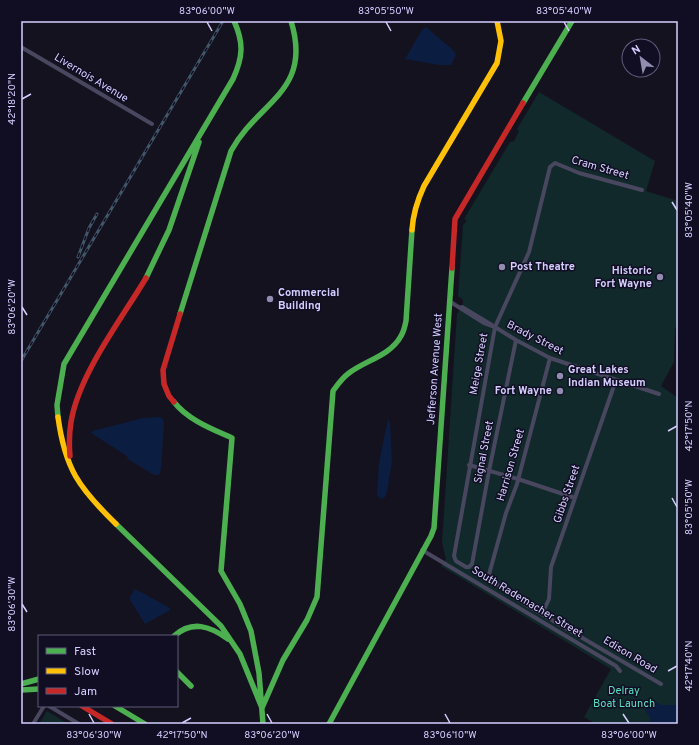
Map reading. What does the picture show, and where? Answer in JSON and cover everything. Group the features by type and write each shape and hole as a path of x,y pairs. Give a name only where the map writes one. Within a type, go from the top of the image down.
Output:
{"main road":[{"path":"234,21 240,37 241,57 238,70 78,337 64,364 59,384 57,411 61,439 73,472 79,483 93,501 216,621 235,646 262,708"},
{"path":"263,724 259,673 251,631 240,604 221,571 232,438 182,412 171,400 166,391 163,370 231,151 243,131 277,99 284,90 293,71 296,53 295,36 291,21"},
{"path":"262,708 268,697 281,663 313,607 317,597 333,391 345,375 387,352 403,335 406,321 415,206 424,186 497,63 501,41 497,21"},
{"name":"Jefferson Avenue West","path":"329,724 422,550 431,536 434,524 456,217 572,21"},
{"path":"73,472 69,454 68,435 75,406 91,369 142,283 164,242 206,125"},
{"path":"175,635 187,627 202,626 218,632 235,646"},
{"path":"178,673 191,686"},
{"path":"21,684 38,679"},
{"path":"21,690 38,689"},
{"path":"84,707 112,724"},
{"path":"117,707 145,724"}],"street":[{"name":"Livernois Avenue","path":"21,47 152,124"},
{"name":"Cram Street","path":"553,163 557,163 579,173 642,190"},
{"name":"Meige Street","path":"470,567 466,567 454,558 494,327 529,252 550,167 553,163"},
{"name":"Brady Street","path":"449,301 484,323 550,358 659,394"},
{"name":"Signal Street","path":"470,567 472,564 489,471 516,340"},
{"name":"Harrison Street","path":"488,578 506,513 518,479 550,358"},
{"name":"Gibbs Street","path":"542,614 549,600 551,567 616,380"},
{"path":"469,465 518,479 574,498"},
{"name":"South Rademacher Street","path":"422,550 591,650 616,666 620,671"},
{"name":"Edison Road","path":"488,578 528,606 661,684"},
{"path":"33,724 43,707"},
{"path":"51,707 79,724"}],"green space":[{"name":"Fort Wayne","path":"539,92 655,161 646,191 678,201 678,326 675,328 674,362 661,386 678,398 678,705 662,705 650,721 668,724 596,724 584,717 611,669 441,566 446,559 442,543 457,314 463,304 463,300 458,296 463,225 467,221 464,219 510,142 514,141 519,131 517,129"},
{"path":"47,711 68,724 39,724"}],"water":[{"path":"426,27 453,50 456,55 451,65 439,65 405,59 422,30"},
{"path":"160,417 163,419 164,423 161,468 158,475 154,475 128,459 127,456 91,433 93,431 143,418"},
{"path":"388,419 390,423 392,461 387,492 385,497 381,499 377,495 379,463"},
{"path":"135,589 170,608 170,610 145,624 130,600 130,597"},
{"path":"653,701 662,705 678,705 678,724 649,722 651,719 645,710"}],"railway":[{"path":"21,361 223,21"},
{"path":"78,257 89,228 97,214"}],"traffic: fast":[{"path":"58,417 57,405 64,364 233,79 239,64 241,50 241,43 234,21"},
{"path":"180,314 231,151 242,134 268,107 289,80 295,64 296,45 291,21"},
{"path":"523,103 572,21"},
{"path":"146,278 169,230 199,142"},
{"path":"262,708 283,660 307,620 317,597 333,391 340,381 356,368 391,348 402,334 406,321 412,230"},
{"path":"329,724 434,528 452,268"},
{"path":"174,402 193,419 232,438 221,571 240,604 251,631 259,673 263,724"},
{"path":"116,524 221,626 240,654 262,708"},
{"path":"175,635 194,626 208,628 228,639"},
{"path":"178,673 191,686"},
{"path":"21,684 38,679"},
{"path":"21,690 38,689"},
{"path":"117,707 145,724"}],"traffic: slow":[{"path":"412,230 413,218 424,186 497,63 501,41 497,21"},
{"path":"58,417 65,451 76,476 92,499 116,524"}],"traffic: jam":[{"path":"452,268 455,219 523,103"},
{"path":"70,456 69,439 71,422 75,404 83,385 102,348 146,278"},
{"path":"174,402 169,396 164,384 163,370 180,314"},
{"path":"84,707 112,724"}],"place":[{"name":"Post Theatre","path":"502,267"},
{"name":"Historic Fort Wayne","path":"660,277"},
{"name":"Commercial Building","path":"270,299"},
{"name":"Great Lakes Indian Museum","path":"560,376"},
{"name":"Fort Wayne","path":"560,391"}],"park label":[{"name":"Delray Boat Launch","path":"624,697"}]}
